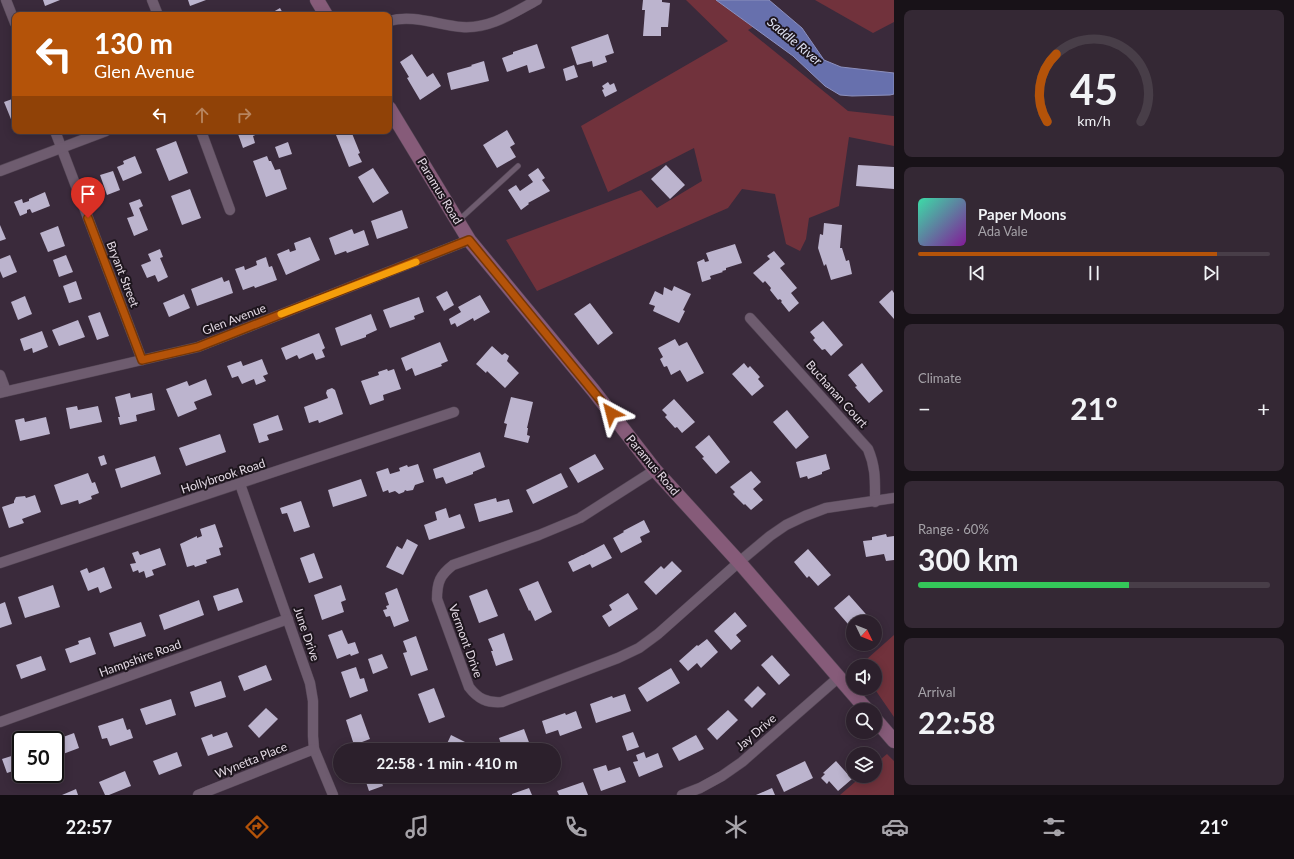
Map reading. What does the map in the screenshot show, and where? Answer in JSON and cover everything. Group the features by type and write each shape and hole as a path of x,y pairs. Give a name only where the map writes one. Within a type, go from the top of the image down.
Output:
{"main road":[{"path":"317,0 324,12"},
{"name":"Paramus Road","path":"392,113 469,240 593,390 655,470 739,562 861,703"},
{"path":"882,727 894,741"}],"street":[{"path":"6,0 12,15"},
{"path":"152,0 157,12"},
{"path":"392,21 408,18 463,27 477,26 499,20 537,0"},
{"name":"Bryant Street","path":"56,134 142,360"},
{"path":"0,171 98,134"},
{"path":"202,134 230,210"},
{"name":"Glen Avenue","path":"3,392 198,347 469,240"},
{"name":"Buchanan Court","path":"750,318 868,449 876,473 875,502"},
{"path":"0,375 3,392"},
{"name":"Hollybrook Road","path":"0,563 454,412"},
{"name":"Vermont Drive","path":"655,470 580,518 539,535 453,565 445,571 440,579 437,589 437,598 469,687 475,695 483,700 502,702 625,655 639,648 658,634 739,562"},
{"name":"June Drive","path":"240,484 310,683 313,701 314,749 332,795"},
{"path":"739,562 770,536 786,525 805,516 826,508 894,498"},
{"name":"Hampshire Road","path":"0,722 288,619"},
{"name":"Jay Drive","path":"682,795 700,788 722,776 742,762 839,677"},
{"name":"Wynetta Place","path":"198,795 314,749"}],"lane":[{"path":"458,220 518,166"}],"shaded area":[{"path":"686,0 716,0 753,27 748,30 848,111 894,116 894,146 849,137 839,206 809,218 806,239 800,251 786,244 775,194 742,189 728,208 537,291 506,240 641,190 657,208 702,181 694,148 608,192 581,126 728,41"},
{"path":"815,0 894,0 894,22 873,33"},
{"path":"894,635 894,717 879,695 882,695 882,659 867,659 876,651 882,651 882,646"},
{"path":"887,754 894,761 894,795 840,795 854,783 882,783 882,758"}],"water":[{"name":"Saddle River","path":"716,0 769,0 802,28 824,60 841,67 894,73 894,94 852,96 840,95 825,86 793,56"}],"building":[{"path":"43,0 60,0 45,6"},
{"path":"188,0 206,0 190,6"},
{"path":"643,0 662,0 662,2 670,3 668,27 661,27 661,36 643,36 645,10 642,10"},
{"path":"280,8 282,12 273,12"},
{"path":"608,34 614,53 605,56 607,62 593,67 592,61 577,65 571,47"},
{"path":"537,44 545,68 529,73 527,65 507,72 502,58 513,54 513,52"},
{"path":"412,54 427,77 433,73 441,86 420,100 407,78 409,77 400,62"},
{"path":"484,61 489,81 451,90 447,73"},
{"path":"574,65 578,77 566,81 563,69"},
{"path":"608,82 610,85 614,83 617,91 605,97 602,86"},
{"path":"12,99 12,122 4,102"},
{"path":"507,130 515,144 510,147 516,157 497,168 483,145"},
{"path":"238,134 258,134 253,136 255,143 243,148"},
{"path":"352,134 362,162 349,167 336,135"},
{"path":"176,141 188,173 169,181 156,149"},
{"path":"288,142 292,154 279,158 275,147"},
{"path":"135,156 142,173 123,181 117,167 124,164 123,161"},
{"path":"267,156 275,170 280,169 287,189 266,197 253,161"},
{"path":"666,165 685,185 670,199 651,179"},
{"path":"858,165 894,167 894,189 856,186"},
{"path":"373,168 389,193 373,203 358,177"},
{"path":"538,168 545,178 542,180 550,191 528,203 529,204 521,210 508,190 516,185 520,191 533,182 528,175"},
{"path":"113,171 120,190 107,195 100,175"},
{"path":"190,189 201,218 182,225 171,196"},
{"path":"45,192 50,206 32,213 30,209 27,210 27,213 20,216 14,202 22,199 23,203"},
{"path":"140,199 143,206 139,208 148,230 134,236 127,218 134,216 129,203"},
{"path":"402,210 408,228 377,239 371,221"},
{"path":"824,223 842,225 840,248 842,248 846,261 849,260 852,274 831,280 826,264 824,266 818,248 820,234 823,235"},
{"path":"0,225 6,239 0,241"},
{"path":"58,226 65,246 48,252 40,233"},
{"path":"352,229 354,234 364,230 369,245 347,253 346,251 335,255 329,238"},
{"path":"310,237 320,260 286,275 277,254 289,249 290,252 296,250 294,243"},
{"path":"735,244 742,263 726,268 726,270 722,271 723,272 710,276 711,279 702,282 697,262 704,259 705,262 709,261 706,253"},
{"path":"160,249 163,257 160,258 168,277 158,282 155,275 147,278 141,265 151,261 148,254"},
{"path":"774,251 785,264 780,268 797,288 791,293 799,303 789,312 781,302 782,301 780,299 778,300 770,290 771,288 765,281 763,283 753,273 770,259 767,256"},
{"path":"10,255 17,272 3,278 0,271 0,259"},
{"path":"66,255 73,272 59,277 53,260"},
{"path":"266,257 269,267 272,266 277,280 255,288 254,286 243,290 235,269 244,266 245,270 257,265 256,261"},
{"path":"222,277 224,282 229,280 233,293 197,306 191,289"},
{"path":"76,281 82,299 69,303 63,286"},
{"path":"674,286 691,294 683,310 685,311 679,323 653,311 655,306 649,304 655,291 663,295 664,287 672,291"},
{"path":"892,290 894,293 894,319 879,302"},
{"path":"447,291 454,305 444,311 436,297"},
{"path":"184,294 190,308 169,317 163,303"},
{"path":"480,295 490,312 474,321 473,318 457,327 455,323 451,325 449,319 461,312 458,307"},
{"path":"25,296 32,314 18,320 11,302"},
{"path":"419,297 424,312 414,316 415,319 390,328 383,310"},
{"path":"590,303 613,333 598,345 574,314"},
{"path":"100,312 109,336 97,340 88,316"},
{"path":"371,314 377,330 366,335 366,337 341,346 335,328"},
{"path":"78,320 85,337 59,346 52,330"},
{"path":"823,321 843,345 831,356 825,349 822,350 813,340 815,338 810,332"},
{"path":"42,331 48,347 33,353 32,348 24,351 20,339"},
{"path":"319,333 325,348 322,350 325,357 316,360 313,353 299,359 297,355 286,360 281,348"},
{"path":"675,339 679,346 687,342 704,373 687,382 680,370 671,375 667,366 664,367 660,359 663,357 658,348"},
{"path":"440,342 448,361 441,364 442,366 415,376 412,368 406,371 401,358"},
{"path":"492,346 502,355 505,353 509,356 507,361 519,373 505,388 487,371 486,373 476,364"},
{"path":"262,359 268,374 263,376 266,381 256,385 254,379 242,384 238,376 232,378 227,366 241,361 243,366"},
{"path":"744,363 748,368 750,366 760,377 758,379 764,386 752,396 732,374"},
{"path":"862,363 883,391 869,403 855,387 857,386 848,375"},
{"path":"387,369 388,371 394,369 401,389 383,395 384,400 370,405 361,381 379,375 378,372"},
{"path":"206,379 212,395 194,402 197,409 178,417 166,389 187,381 189,386"},
{"path":"332,388 335,390 343,414 319,423 318,420 309,423 304,407 328,398 326,393 327,390"},
{"path":"130,393 131,398 152,393 155,410 136,415 137,421 120,425 118,417 120,417 115,397"},
{"path":"511,397 533,402 527,428 527,435 530,436 528,443 504,437 507,424 504,423"},
{"path":"674,399 695,422 682,433 665,417 667,415 662,410"},
{"path":"77,406 78,410 98,406 102,422 70,429 66,408"},
{"path":"787,410 809,437 796,449 773,422"},
{"path":"278,415 283,430 267,435 269,440 259,443 253,424"},
{"path":"46,417 50,434 20,441 15,420 24,418 25,422"},
{"path":"220,434 226,452 186,466 179,448"},
{"path":"709,435 730,462 716,474 702,458 704,457 695,447"},
{"path":"480,452 485,467 473,472 473,474 446,484 443,477 436,479 433,469"},
{"path":"595,454 604,469 578,483 569,468"},
{"path":"826,454 830,469 822,472 822,474 808,479 807,476 800,478 796,462"},
{"path":"104,455 107,464 101,466 98,457"},
{"path":"155,456 161,474 121,488 115,469"},
{"path":"418,464 424,482 415,485 413,490 405,490 399,494 395,491 389,493 388,490 383,492 376,472 388,468 390,474 400,471 399,468 407,465 408,467"},
{"path":"751,471 761,482 753,489 763,500 751,510 733,494 735,492 730,487"},
{"path":"88,473 92,483 95,482 99,493 91,496 92,499 79,504 78,500 61,505 54,485"},
{"path":"561,473 568,487 533,504 526,490"},
{"path":"361,479 367,496 333,507 328,490"},
{"path":"35,495 41,512 22,519 24,523 9,528 2,507 14,503 16,497 25,496 26,498"},
{"path":"496,498 497,502 509,499 513,512 479,522 474,504"},
{"path":"301,501 310,527 294,532 287,513 282,514 280,508"},
{"path":"446,508 449,518 460,514 465,528 429,540 424,525 437,520 435,512"},
{"path":"644,520 650,532 640,537 642,542 621,553 613,538"},
{"path":"215,524 223,547 219,548 221,555 206,560 207,563 195,567 194,565 187,567 180,544 197,536 197,538 202,536 200,529"},
{"path":"886,534 887,537 894,536 894,560 886,561 884,554 866,557 863,541 872,540 872,537"},
{"path":"407,539 418,545 403,575 386,567 397,546 402,549"},
{"path":"604,544 612,558 592,568 590,564 573,572 568,562"},
{"path":"160,548 166,565 152,570 154,575 146,578 144,571 139,573 138,570 133,572 130,564 136,563 132,553 138,551 140,555"},
{"path":"808,549 831,575 818,586 809,576 807,578 794,562"},
{"path":"314,553 323,578 309,583 300,558"},
{"path":"672,561 682,571 656,595 644,582 661,566 664,569"},
{"path":"104,567 112,588 100,593 98,587 88,591 80,571 87,568 89,573"},
{"path":"538,581 552,612 535,621 519,589"},
{"path":"53,585 60,607 25,618 18,597"},
{"path":"341,585 346,600 341,602 344,612 322,620 314,595"},
{"path":"238,588 243,602 218,611 213,596"},
{"path":"397,588 409,621 394,627 390,616 386,617 383,610 387,609 386,606 389,605 385,593"},
{"path":"487,589 498,616 479,623 469,596"},
{"path":"628,593 638,609 609,627 602,616 612,610 609,605"},
{"path":"849,595 867,615 846,615 846,622 834,608"},
{"path":"199,600 204,615 164,630 159,615"},
{"path":"5,602 12,624 0,628 0,604"},
{"path":"735,612 747,626 736,635 741,641 731,650 714,631"},
{"path":"141,622 146,636 114,647 109,633"},
{"path":"342,630 348,644 355,642 359,653 351,656 350,654 337,659 328,635"},
{"path":"504,633 513,660 496,666 491,651 493,651 488,639"},
{"path":"416,636 428,670 411,676 403,653 407,652 403,641"},
{"path":"90,637 96,654 70,663 65,649 79,644 78,641"},
{"path":"707,639 718,652 701,668 697,663 688,671 679,661 697,645 698,646"},
{"path":"382,654 388,668 373,674 368,659"},
{"path":"772,655 790,675 779,685 761,665"},
{"path":"41,656 46,670 21,679 16,665"},
{"path":"266,665 272,680 244,691 238,676"},
{"path":"356,667 360,679 364,678 368,691 350,698 341,672"},
{"path":"671,668 680,683 647,702 638,688"},
{"path":"221,681 226,697 195,707 190,692"},
{"path":"758,686 766,694 752,708 744,700"},
{"path":"434,688 445,717 429,723 418,694"},
{"path":"625,694 631,711 596,723 590,704 612,696 613,698"},
{"path":"171,699 176,715 146,725 140,709"},
{"path":"266,708 278,719 259,738 248,726"},
{"path":"728,710 738,720 717,740 707,729"},
{"path":"576,711 582,728 560,736 558,730 546,734 542,721"},
{"path":"361,714 370,739 359,743 353,743 346,720"},
{"path":"123,718 127,730 130,729 133,738 110,746 107,738 102,739 98,726"},
{"path":"524,729 529,743 501,743 499,738"},
{"path":"227,732 233,747 208,756 201,738 212,734 213,737"},
{"path":"633,732 639,747 627,751 622,736"},
{"path":"74,733 79,748 64,754 64,737"},
{"path":"451,735 467,743 447,743"},
{"path":"696,735 704,749 679,761 672,748"},
{"path":"177,752 182,766 159,775 153,761"},
{"path":"644,752 646,758 658,753 663,767 639,777 633,762 638,761 636,755"},
{"path":"12,756 12,771 7,773 2,759"},
{"path":"805,761 813,778 784,792 776,775"},
{"path":"836,761 846,772 846,783 847,783 838,791 829,781 827,784 821,778 825,774 823,773"},
{"path":"606,765 608,771 620,767 626,782 601,791 593,769"},
{"path":"125,771 131,786 109,795 105,795 99,782"},
{"path":"583,782 588,795 559,795 557,791"},
{"path":"366,783 382,783 383,786 369,791"},
{"path":"529,788 532,795 512,795 512,794"},
{"path":"772,788 775,795 756,795"},
{"path":"76,789 78,795 62,795"}],"slow traffic":[{"path":"281,314 416,262"}],"route":[{"path":"88,218 142,360 198,347 469,240 611,413"}]}
